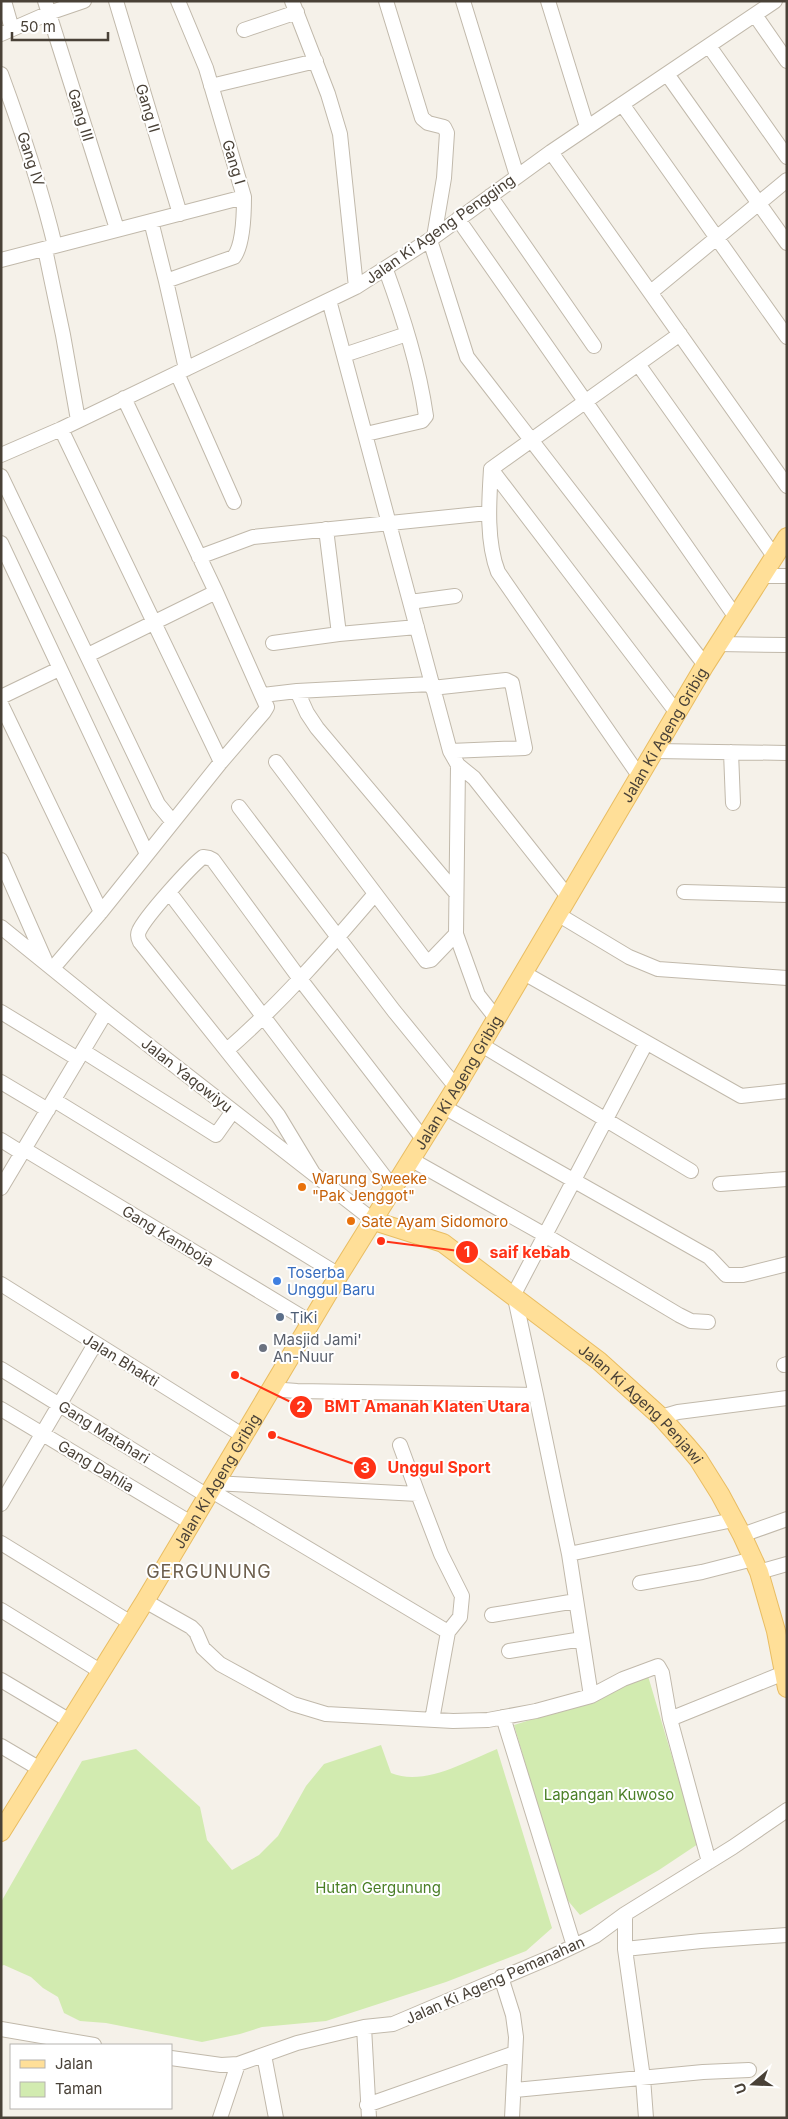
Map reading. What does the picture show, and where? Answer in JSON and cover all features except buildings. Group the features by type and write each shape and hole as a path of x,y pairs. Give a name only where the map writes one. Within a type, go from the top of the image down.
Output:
{"main road":[{"name":"Jalan Ki Ageng Gribig","path":"3,1824 40,1769 144,1601 339,1275 456,1087 656,751 705,665 760,576 787,537"},
{"name":"Jalan Ki Ageng Penjawi","path":"374,1221 443,1243 599,1361 661,1418 698,1459 738,1527 756,1565 776,1631 785,1680"}],"street":[{"path":"4,1 6,31 47,7 84,1"},
{"name":"Gang II","path":"116,1 180,214"},
{"name":"Gang I","path":"166,281 234,257 238,248 244,211 244,197 211,86 194,37 178,1"},
{"path":"386,1 422,118 428,123 444,127 447,134 444,178 432,238 468,357 705,665"},
{"path":"462,1 517,176"},
{"path":"548,1 587,127"},
{"name":"Jalan Ki Ageng Pengging","path":"1,455 61,429 356,287 386,270 550,152 775,1"},
{"name":"Gang III","path":"47,7 117,229"},
{"path":"244,30 294,7 316,61 340,134 356,287"},
{"path":"755,15 787,61"},
{"path":"709,46 787,157"},
{"path":"211,86 316,61"},
{"name":"Gang IV","path":"1,74 25,139 46,210 63,335 78,420"},
{"path":"667,74 787,243"},
{"path":"622,104 787,337"},
{"path":"550,152 787,486"},
{"path":"650,292 787,180"},
{"path":"490,196 594,346"},
{"path":"1,260 244,197"},
{"path":"458,219 735,616"},
{"path":"150,221 166,281 181,371 234,502"},
{"path":"366,434 422,421 426,416 422,387 386,270"},
{"path":"329,300 450,752 458,765 474,778 569,898"},
{"path":"344,355 407,334"},
{"path":"491,469 680,334"},
{"path":"638,364 774,556"},
{"path":"1,860 50,965 101,912 172,821 264,712 267,706 216,592 124,398"},
{"path":"61,429 221,762"},
{"path":"491,469 488,513 494,560 498,572 640,777"},
{"path":"491,469 677,713"},
{"path":"1,476 158,804 172,821"},
{"path":"199,557 253,538 488,513"},
{"path":"326,530 339,634"},
{"path":"1,543 147,854"},
{"path":"760,576 787,576"},
{"path":"88,655 216,592"},
{"path":"410,602 455,596"},
{"path":"273,644 339,634 417,628"},
{"path":"718,644 787,645"},
{"path":"1,697 59,669"},
{"path":"263,695 297,691 432,686 506,680 512,684 525,748 522,750 450,752"},
{"path":"297,691 317,728 456,893"},
{"path":"1,704 101,912"},
{"path":"656,751 787,753"},
{"path":"731,752 733,803"},
{"path":"276,762 374,895 426,961 431,960 456,934"},
{"path":"458,765 456,934 478,995 496,1018"},
{"path":"239,807 394,1010 456,1087"},
{"path":"313,1174 278,1115 140,942 139,931 169,892 201,859 210,858 300,980 424,1140"},
{"path":"169,892 393,1188"},
{"path":"684,892 787,895"},
{"path":"227,1050 265,1017 374,895"},
{"path":"559,915 637,962 658,969 787,978"},
{"name":"Jalan Yaqowiyu","path":"1,927 106,1012 374,1221"},
{"path":"524,973 740,1096 787,1091"},
{"path":"1,1012 81,1055 216,1135 233,1111"},
{"path":"1,1188 106,1012"},
{"path":"591,1696 568,1554 514,1297 646,1043"},
{"path":"480,1044 691,1171"},
{"path":"1,1082 51,1105 339,1275"},
{"path":"444,1107 709,1257 726,1275 738,1276 787,1264"},
{"name":"Gang Kamboja","path":"1,1140 23,1151 312,1323"},
{"path":"412,1160 545,1235 679,1315 691,1321 708,1322"},
{"path":"720,1184 787,1179"},
{"name":"Jalan Bhakti","path":"1,1284 242,1435"},
{"path":"1,1504 95,1344"},
{"name":"Gang Matahari","path":"1,1369 210,1489 448,1632"},
{"path":"270,1389 306,1392 536,1395"},
{"path":"661,1418 678,1412 787,1398"},
{"name":"Gang Dahlia","path":"1,1409 191,1523"},
{"path":"400,1445 441,1554 462,1596 460,1617 448,1632 432,1720"},
{"path":"210,1489 418,1494"},
{"path":"568,1554 787,1519"},
{"path":"1,1543 131,1622"},
{"path":"640,1583 756,1565 787,1564"},
{"path":"144,1601 191,1627 196,1632 203,1648 220,1664 293,1704 326,1714 432,1720 488,1720 591,1696 623,1679 658,1666 662,1672 670,1720 709,1862"},
{"path":"492,1616 576,1601"},
{"path":"1,1610 100,1671"},
{"path":"509,1651 582,1639"},
{"path":"1,1680 70,1721"},
{"path":"670,1720 785,1680"},
{"path":"503,1717 574,1946"},
{"path":"1,1746 40,1769"},
{"name":"Jalan Ki Ageng Pemanahan","path":"172,2058 221,2065 238,2064 297,2043 364,2027 393,2024 595,1936 625,1914 672,1887 787,1810"},
{"path":"625,1914 625,1950 643,2078 646,2118"},
{"path":"625,1950 701,1940 787,1935"},
{"path":"502,1977 513,2015 516,2037 515,2090 512,2118"},
{"path":"364,2027 368,2111 515,2053"},
{"path":"1,2029 88,2044"},
{"path":"264,2055 276,2118"},
{"path":"220,2118 238,2064"},
{"path":"515,2090 749,2070"}],"green space":[{"name":"Lapangan Kuwoso","path":"648,1676 698,1844 659,1870 580,1915 564,1896 514,1725 588,1702"},
{"name":"Hutan Gergunung","path":"381,1745 391,1773 417,1777 445,1771 497,1749 552,1928 526,1951 446,1982 326,2021 262,2027 202,2042 106,2023 80,2021 64,2013 58,1997 43,1988 31,1977 4,1965 1,1966 1,1902 82,1761 136,1749 200,1807 207,1840 232,1870 259,1855 278,1836 306,1786 324,1764"}],"place":[{"name":"Warung Sweeke \"Pak Jenggot\"","path":"302,1187"},
{"name":"Sate Ayam Sidomoro","path":"351,1221"},
{"name":"saif kebab","path":"381,1241"},
{"name":"Toserba Unggul Baru","path":"277,1281"},
{"name":"TiKi","path":"280,1317"},
{"name":"Masjid Jami' An-Nuur","path":"263,1348"},
{"name":"BMT Amanah Klaten Utara","path":"235,1375"},
{"name":"Unggul Sport","path":"272,1435"}],"district":[{"name":"GERGUNUNG","path":"209,1571"}]}
